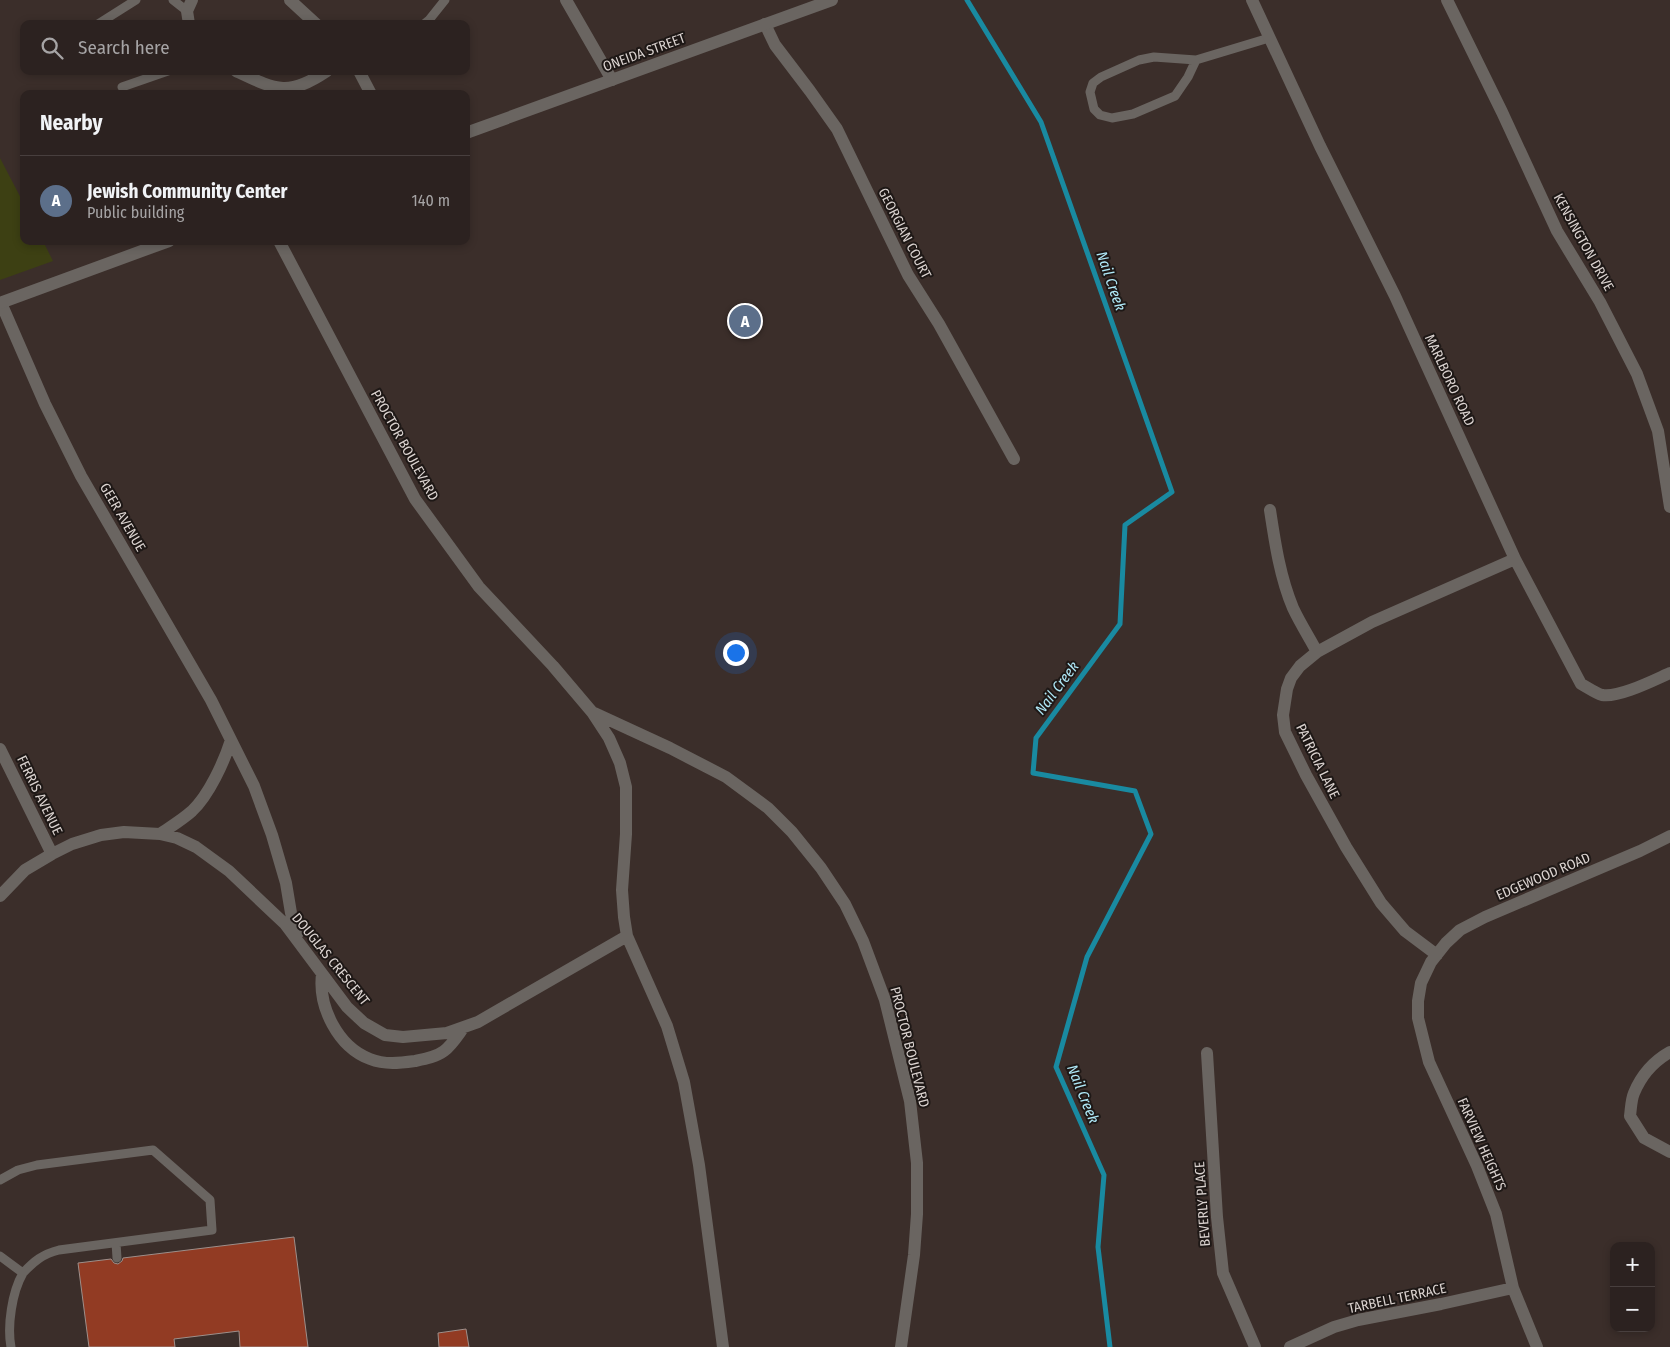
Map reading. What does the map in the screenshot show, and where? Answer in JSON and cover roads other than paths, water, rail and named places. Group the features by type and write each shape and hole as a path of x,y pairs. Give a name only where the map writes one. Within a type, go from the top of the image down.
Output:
{"street":[{"path":"290,0 312,20"},
{"path":"566,0 612,80"},
{"name":"ONEIDA STREET","path":"470,132 832,0"},
{"name":"MARLBORO ROAD","path":"1252,0 1268,38 1395,296 1515,559 1581,684 1601,695 1612,695 1633,689 1670,673"},
{"name":"KENSINGTON DRIVE","path":"1447,0 1502,112 1557,231 1600,302 1637,374 1658,431 1670,507"},
{"name":"GEORGIAN COURT","path":"765,24 775,46 837,130 908,275 939,324 1014,459"},
{"path":"244,75 265,85 284,89 296,88 309,83 321,75"},
{"path":"362,75 368,90"},
{"path":"0,303 158,245"},
{"name":"PROCTOR BOULEVARD","path":"281,245 416,499 479,587 553,666 592,712 609,738 620,763 626,787 626,834 622,890 627,936 667,1026 684,1082 699,1165 714,1291 723,1347"},
{"name":"GEER AVENUE","path":"0,303 45,404 81,476 211,700 254,786 272,835 286,883 290,913 299,943"},
{"path":"1270,510 1283,579 1293,608 1317,652"},
{"name":"PATRICIA LANE","path":"1437,955 1405,931 1381,903 1346,848 1285,732 1283,715 1287,689 1291,678 1300,666 1317,652 1372,622 1515,559"},
{"name":"PROCTOR BOULEVARD","path":"592,712 670,748 726,777 768,808 792,832 810,854 845,904 863,940 885,1000 910,1101 917,1163 917,1214 914,1255 901,1347"},
{"path":"160,834 192,810 214,781 226,756 231,740"},
{"name":"FERRIS AVENUE","path":"0,749 52,854"},
{"name":"DOUGLAS CRESCENT","path":"0,896 25,870 72,844 101,835 124,832 160,834 177,838 196,847 229,871 285,924 347,1007 364,1023 385,1035 403,1037 446,1033 478,1022 627,936"},
{"name":"EDGEWOOD ROAD","path":"1437,955 1446,942 1460,930 1485,917 1640,851 1670,836"},
{"name":"FARVIEW HEIGHTS","path":"1437,955 1431,962 1421,983 1418,1001 1418,1018 1429,1062 1478,1166 1496,1214 1513,1288 1536,1347"},
{"path":"322,974 323,1002 333,1024 355,1051 371,1060 391,1064 433,1056 443,1052 464,1027"},
{"path":"1670,1052 1662,1056 1644,1074 1633,1094 1630,1116 1644,1138 1670,1152"},
{"name":"BEVERLY PLACE","path":"1207,1053 1217,1217 1223,1273 1255,1347"},
{"name":"TARBELL TERRACE","path":"1290,1347 1334,1327 1358,1320 1513,1288"}],"lane":[{"path":"104,20 136,0"},
{"path":"173,0 189,12"},
{"path":"428,20 445,0"},
{"path":"1196,60 1188,77 1175,96 1133,114 1112,118 1100,114 1094,109 1090,92 1093,83 1101,77 1139,60 1154,57 1196,60 1268,38"},
{"path":"122,87 156,75"},
{"path":"0,1180 18,1170 36,1165 153,1150 210,1200 212,1230 49,1252 39,1257 23,1273 17,1283 9,1338 10,1347"},
{"path":"116,1242 117,1258"},
{"path":"0,1256 23,1273"}],"waterway":[{"name":"Nail Creek","path":"967,0 1041,122 1172,492 1125,525 1120,624 1036,738 1033,773 1135,791 1151,834 1087,957 1056,1067 1104,1175 1098,1247 1110,1347"}],"place":[{"name":"Jewish Community Center","path":"745,321"}]}
